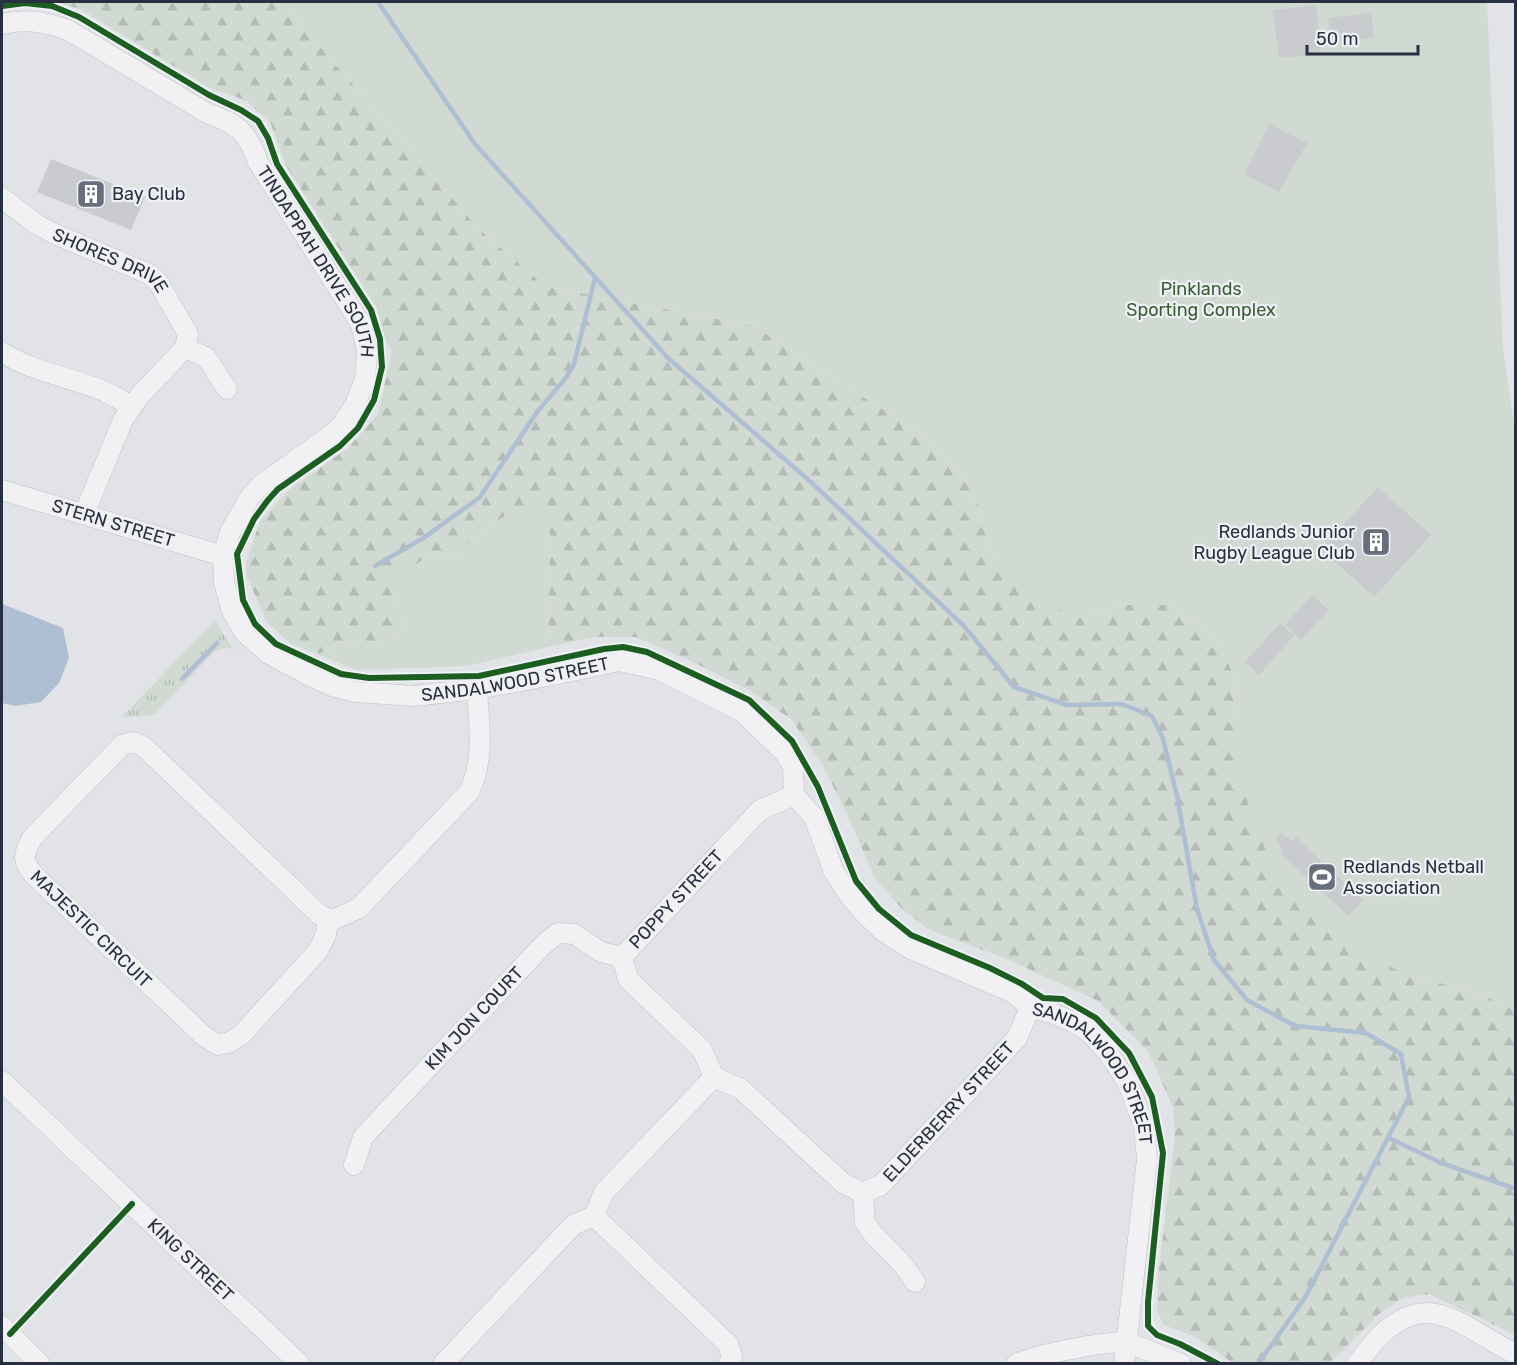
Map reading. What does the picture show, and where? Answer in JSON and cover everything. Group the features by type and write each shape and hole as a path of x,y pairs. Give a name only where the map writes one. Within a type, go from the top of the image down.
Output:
{"street":[{"name":"TINDAPPAH DRIVE SOUTH","path":"2,24 21,20 43,21 68,30 207,113 231,122 243,132 252,144 258,162 361,324 367,351 365,379 356,405 342,425 327,438 261,485 250,497 230,532 224,556 224,582 232,611"},
{"name":"SHORES DRIVE","path":"2,198 36,224 57,235 149,274 158,282 188,334 185,348"},
{"path":"84,514 131,406 185,348 206,357 227,389"},
{"path":"2,352 44,372 106,392 131,406"},
{"name":"STERN STREET","path":"2,490 224,556"},
{"name":"SANDALWOOD STREET","path":"232,611 244,632 255,643 288,664 332,686 356,692 414,696 477,689 619,661 660,670 741,711 784,752 793,766 794,795 814,817 834,872 849,895 884,932 911,949 1014,993 1030,1008 1052,1013 1073,1022 1107,1051 1128,1083 1144,1127 1147,1159 1124,1364"},
{"path":"328,918 333,920 359,908 469,792 476,777 480,755 477,689"},
{"name":"MAJESTIC CIRCUIT","path":"133,742 143,746 320,915 328,918 326,935 317,952 241,1035 218,1046 205,1037 35,876 26,866 24,853 32,838 122,745 133,742"},
{"name":"POPPY STREET","path":"714,1077 702,1050 628,979 622,957 760,810 794,795"},
{"name":"KIM JON COURT","path":"354,1165 363,1137 543,945 558,933 574,934 601,952 622,957"},
{"name":"ELDERBERRY STREET","path":"714,1077 741,1089 843,1183 863,1193 880,1185 1017,1038 1030,1008"},
{"path":"443,1364 573,1225 594,1216 604,1192 714,1077"},
{"name":"KING STREET","path":"2,1081 300,1364"},
{"path":"863,1193 865,1222 915,1282"},
{"path":"594,1216 728,1344 732,1356 729,1364"},
{"path":"1357,1364 1380,1335 1401,1319 1421,1311 1444,1315 1515,1354"},
{"path":"2,1326 40,1364"},
{"path":"1016,1364 1025,1359 1125,1342 1180,1364"}],"green space":[{"path":"55,2 281,2 480,230 545,286 754,326 933,442 973,491 997,563 1079,618 1125,605 1168,605 1214,633 1234,675 1235,720 1406,975 1474,991 1515,1010 1515,1335 1429,1294 1403,1298 1379,1314 1330,1363 1233,1363 1194,1336 1164,1325 1157,1311 1158,1277 1175,1136 1173,1107 1148,1051 1098,1001 1007,959 930,930 902,909 875,878 822,764 791,719 749,690 636,637 595,637 548,647 550,526 519,508 485,528 460,553 427,557 392,595 402,617 398,639 355,643 317,654 290,643 267,622 247,577 246,563 260,521 289,490 348,448 378,414 392,352 385,339 377,308 285,164 271,124 247,101 208,87 80,9"},
{"name":"Pinklands Sporting Complex","path":"281,2 1487,2 1503,348 1516,439 1515,1010 1474,991 1406,975 1354,947 1279,877 1254,825 1239,771 1234,675 1214,633 1168,605 1125,605 1079,618 1033,598 997,563 973,491 933,442 754,326 545,286 480,230"},
{"path":"519,508 539,510 550,526 548,647 468,666 356,670 317,654 355,643 398,639 402,617 392,595 401,574 427,557 460,553 485,528"},
{"path":"215,620 234,651 228,647 215,651 154,715 122,717"}],"water":[{"path":"2,604 63,628 69,658 59,683 41,702 15,706 2,703"}],"building":[{"path":"1316,5 1321,54 1279,58 1273,10"},
{"path":"1371,13 1374,38 1331,43 1328,18"},
{"path":"1269,124 1307,143 1279,192 1244,174"},
{"name":"Bay Club","path":"51,159 145,197 131,230 37,192"},
{"name":"Redlands Junior Rugby League Club","path":"1378,487 1431,535 1374,597 1321,549"},
{"path":"1312,595 1329,610 1301,640 1285,625"},
{"path":"1280,623 1294,636 1259,675 1245,662"},
{"name":"Redlands Netball Association","path":"1281,832 1292,842 1296,837 1363,900 1348,916 1281,854 1283,852 1276,837"}],"waterway":[{"path":"378,2 475,144 668,358 812,483 964,626 1014,687 1067,705 1122,704 1152,716 1163,739 1177,796 1197,909 1214,960 1247,1000 1295,1026 1366,1033 1401,1054 1409,1097 1306,1296 1258,1364"},
{"path":"375,566 425,537 480,497 537,412 565,379 574,364 595,278"},
{"path":"182,679 217,643"},
{"path":"1389,1138 1441,1163 1516,1189"}],"cycle path":[{"path":"2,6 25,3 52,6 79,17 209,95 258,121 268,138 277,164 371,310 380,339 382,367 374,400 358,428 340,446 278,489 268,500 254,519 237,554 243,600 255,624 276,644 341,674 369,678 479,676 623,647 647,652 749,700 792,741 818,787 856,881 879,909 911,935 990,968 1022,984 1043,998 1063,999 1096,1018 1129,1053 1152,1097 1163,1153 1148,1302 1148,1326 1157,1335 1218,1364"},
{"path":"10,1334 132,1204"}],"place":[{"name":"Bay Club","path":"91,194"},
{"name":"Redlands Junior Rugby League Club","path":"1376,542"},
{"name":"Redlands Netball Association","path":"1322,877"}]}
